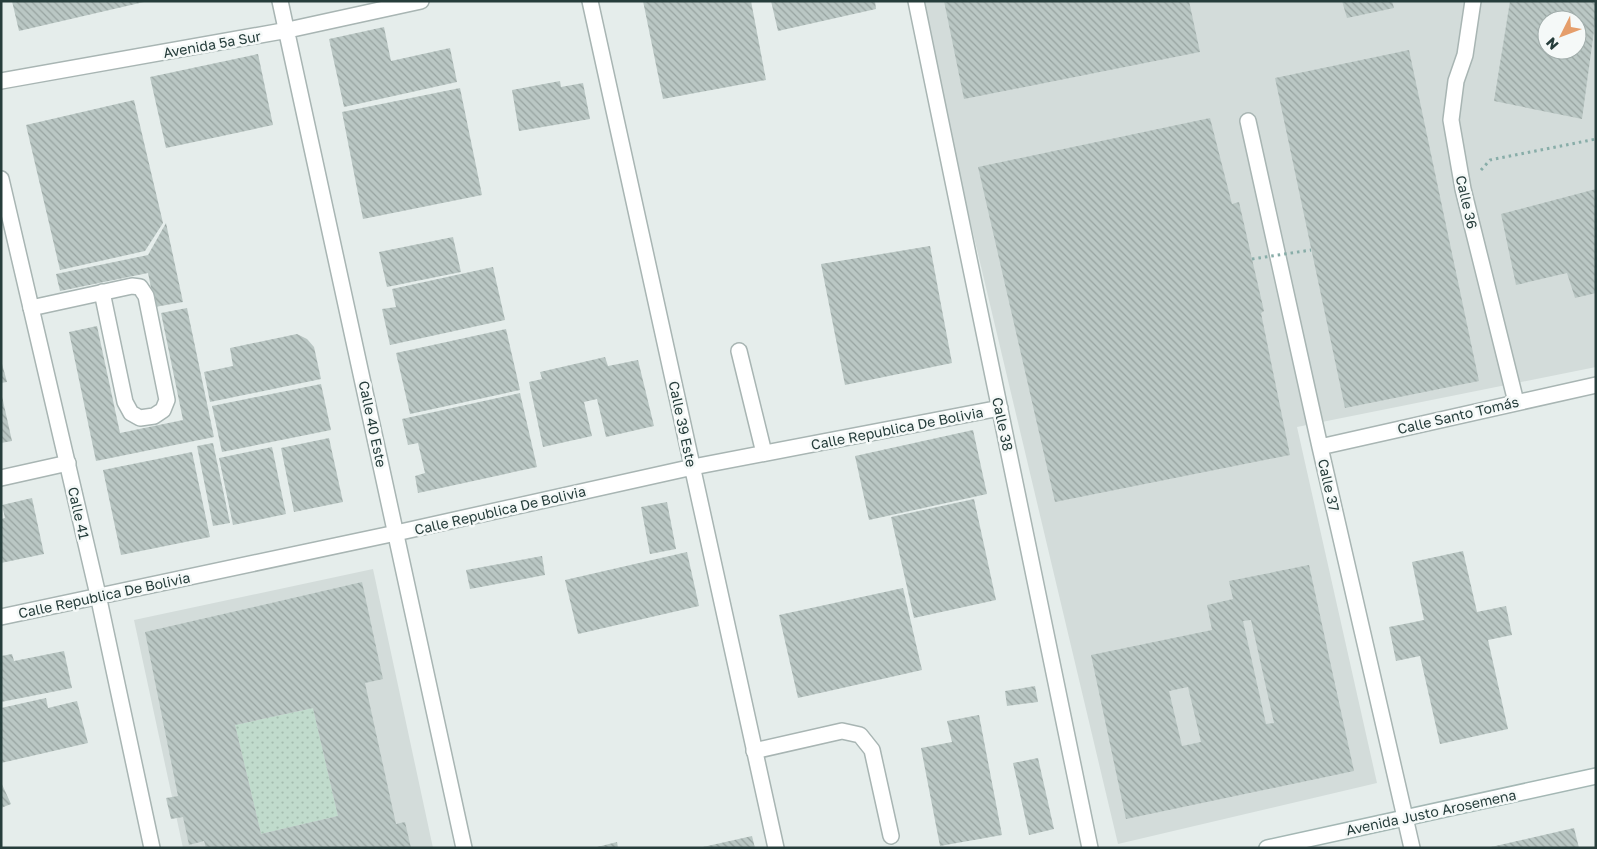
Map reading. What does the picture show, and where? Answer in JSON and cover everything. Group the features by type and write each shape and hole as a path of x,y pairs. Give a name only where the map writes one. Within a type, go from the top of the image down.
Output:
{"street":[{"name":"Calle 40 Este","path":"280,1 288,30 464,848"},
{"name":"Avenida 5a Sur","path":"1,81 288,30 421,1"},
{"name":"Calle 39 Este","path":"590,1 776,848"},
{"name":"Calle 38","path":"916,1 1090,848"},
{"name":"Calle 36","path":"1474,1 1465,56 1456,81 1451,120 1463,189 1516,402"},
{"name":"Calle 37","path":"1248,121 1320,447 1412,848"},
{"name":"Calle 41","path":"1,179 98,595 152,848"},
{"path":"31,308 102,292 132,286 140,287 146,296 167,400 163,410 154,416 140,418 131,413 125,402 102,292"},
{"path":"739,351 764,454"},
{"name":"Calle Santo Tomás","path":"1320,447 1596,385"},
{"name":"Calle Republica De Bolivia","path":"1,617 98,595 396,534 692,467 1000,408"},
{"path":"1,478 68,463"},
{"path":"754,751 842,731 860,735 872,750 891,836"},
{"name":"Avenida Justo Arosemena","path":"1267,848 1596,776"}],"path":[{"path":"1463,189 1490,160 1596,140"},
{"path":"1252,258 1311,250"}],"shaded area":[{"path":"918,1 1596,1 1596,367 1297,427 1377,783 1118,844"},
{"path":"373,569 433,848 183,848 134,620"}],"green space":[{"path":"313,708 338,816 261,834 235,725"}],"building":[{"path":"12,1 143,1 144,2 19,31"},
{"path":"643,1 751,1 766,80 663,99"},
{"path":"771,1 875,1 876,9 778,31"},
{"path":"944,1 1189,1 1200,52 964,99"},
{"path":"1342,1 1392,1 1394,8 1347,18"},
{"path":"1510,1 1596,1 1596,16 1582,119 1494,101"},
{"path":"384,27 391,61 450,48 457,82 344,107 329,39"},
{"path":"1409,50 1479,381 1345,408 1275,78"},
{"path":"258,54 273,125 166,148 150,77"},
{"path":"560,81 561,87 583,83 590,119 519,131 512,90"},
{"path":"460,88 482,195 363,219 342,112"},
{"path":"134,100 163,223 145,251 60,270 26,125"},
{"path":"1210,118 1232,204 1239,202 1264,311 1261,313 1290,455 1055,502 978,167"},
{"path":"1596,189 1596,293 1575,298 1567,273 1516,285 1501,214"},
{"path":"166,223 183,302 155,307 148,273 60,291 56,274 148,255"},
{"path":"453,237 461,272 387,287 379,252"},
{"path":"930,246 952,363 845,385 821,264"},
{"path":"493,267 505,320 390,345 382,309 396,307 392,289"},
{"path":"187,308 214,437 96,461 69,332 97,326 120,433 183,420 161,313"},
{"path":"506,329 520,390 410,414 396,353"},
{"path":"297,334 307,339 314,347 321,379 210,402 204,372 233,366 230,348"},
{"path":"605,357 608,366 638,360 654,426 606,437 597,399 584,402 592,436 543,447 529,382 542,379 540,372"},
{"path":"1,360 7,382 1,383"},
{"path":"321,384 331,430 222,452 212,406"},
{"path":"1,392 12,441 1,443"},
{"path":"520,393 537,467 418,493 415,476 425,473 418,443 408,445 402,419"},
{"path":"973,430 987,494 869,520 855,456"},
{"path":"329,438 343,502 294,512 281,448"},
{"path":"213,443 230,523 213,526 197,446"},
{"path":"272,447 286,514 233,525 219,458"},
{"path":"192,452 210,537 121,555 103,470"},
{"path":"32,498 44,554 1,563 1,519 5,518 2,505"},
{"path":"974,499 996,600 914,618 891,517"},
{"path":"667,502 676,549 650,554 641,507"},
{"path":"1463,551 1477,612 1506,606 1512,635 1488,640 1508,729 1440,744 1420,656 1396,661 1389,627 1424,620 1412,562"},
{"path":"687,552 699,606 578,634 565,580"},
{"path":"542,556 545,575 470,589 466,570"},
{"path":"1309,565 1354,771 1126,819 1091,655 1212,630 1207,605 1233,599 1229,581","holes":["1251,620 1274,723 1266,724 1243,621","1188,687 1201,742 1182,746 1169,691"]},
{"path":"362,582 383,679 365,683 396,824 405,822 411,848 206,848 204,841 189,845 183,817 171,819 166,798 178,796 145,632","holes":["313,708 338,816 261,834 235,725"]},
{"path":"903,588 922,670 798,698 779,615"},
{"path":"64,651 72,688 1,702 1,656 12,654 14,661"},
{"path":"1035,686 1038,702 1007,706 1005,691"},
{"path":"46,698 48,708 77,701 88,743 1,763 1,708"},
{"path":"979,715 1002,835 940,846 921,748 952,742 947,721"},
{"path":"1038,758 1054,829 1029,835 1013,763"},
{"path":"1,782 11,804 1,808"},
{"path":"1574,828 1579,848 1491,848 1491,847"},
{"path":"752,836 755,848 703,847"},
{"path":"617,842 618,848 597,848 597,847"}]}
